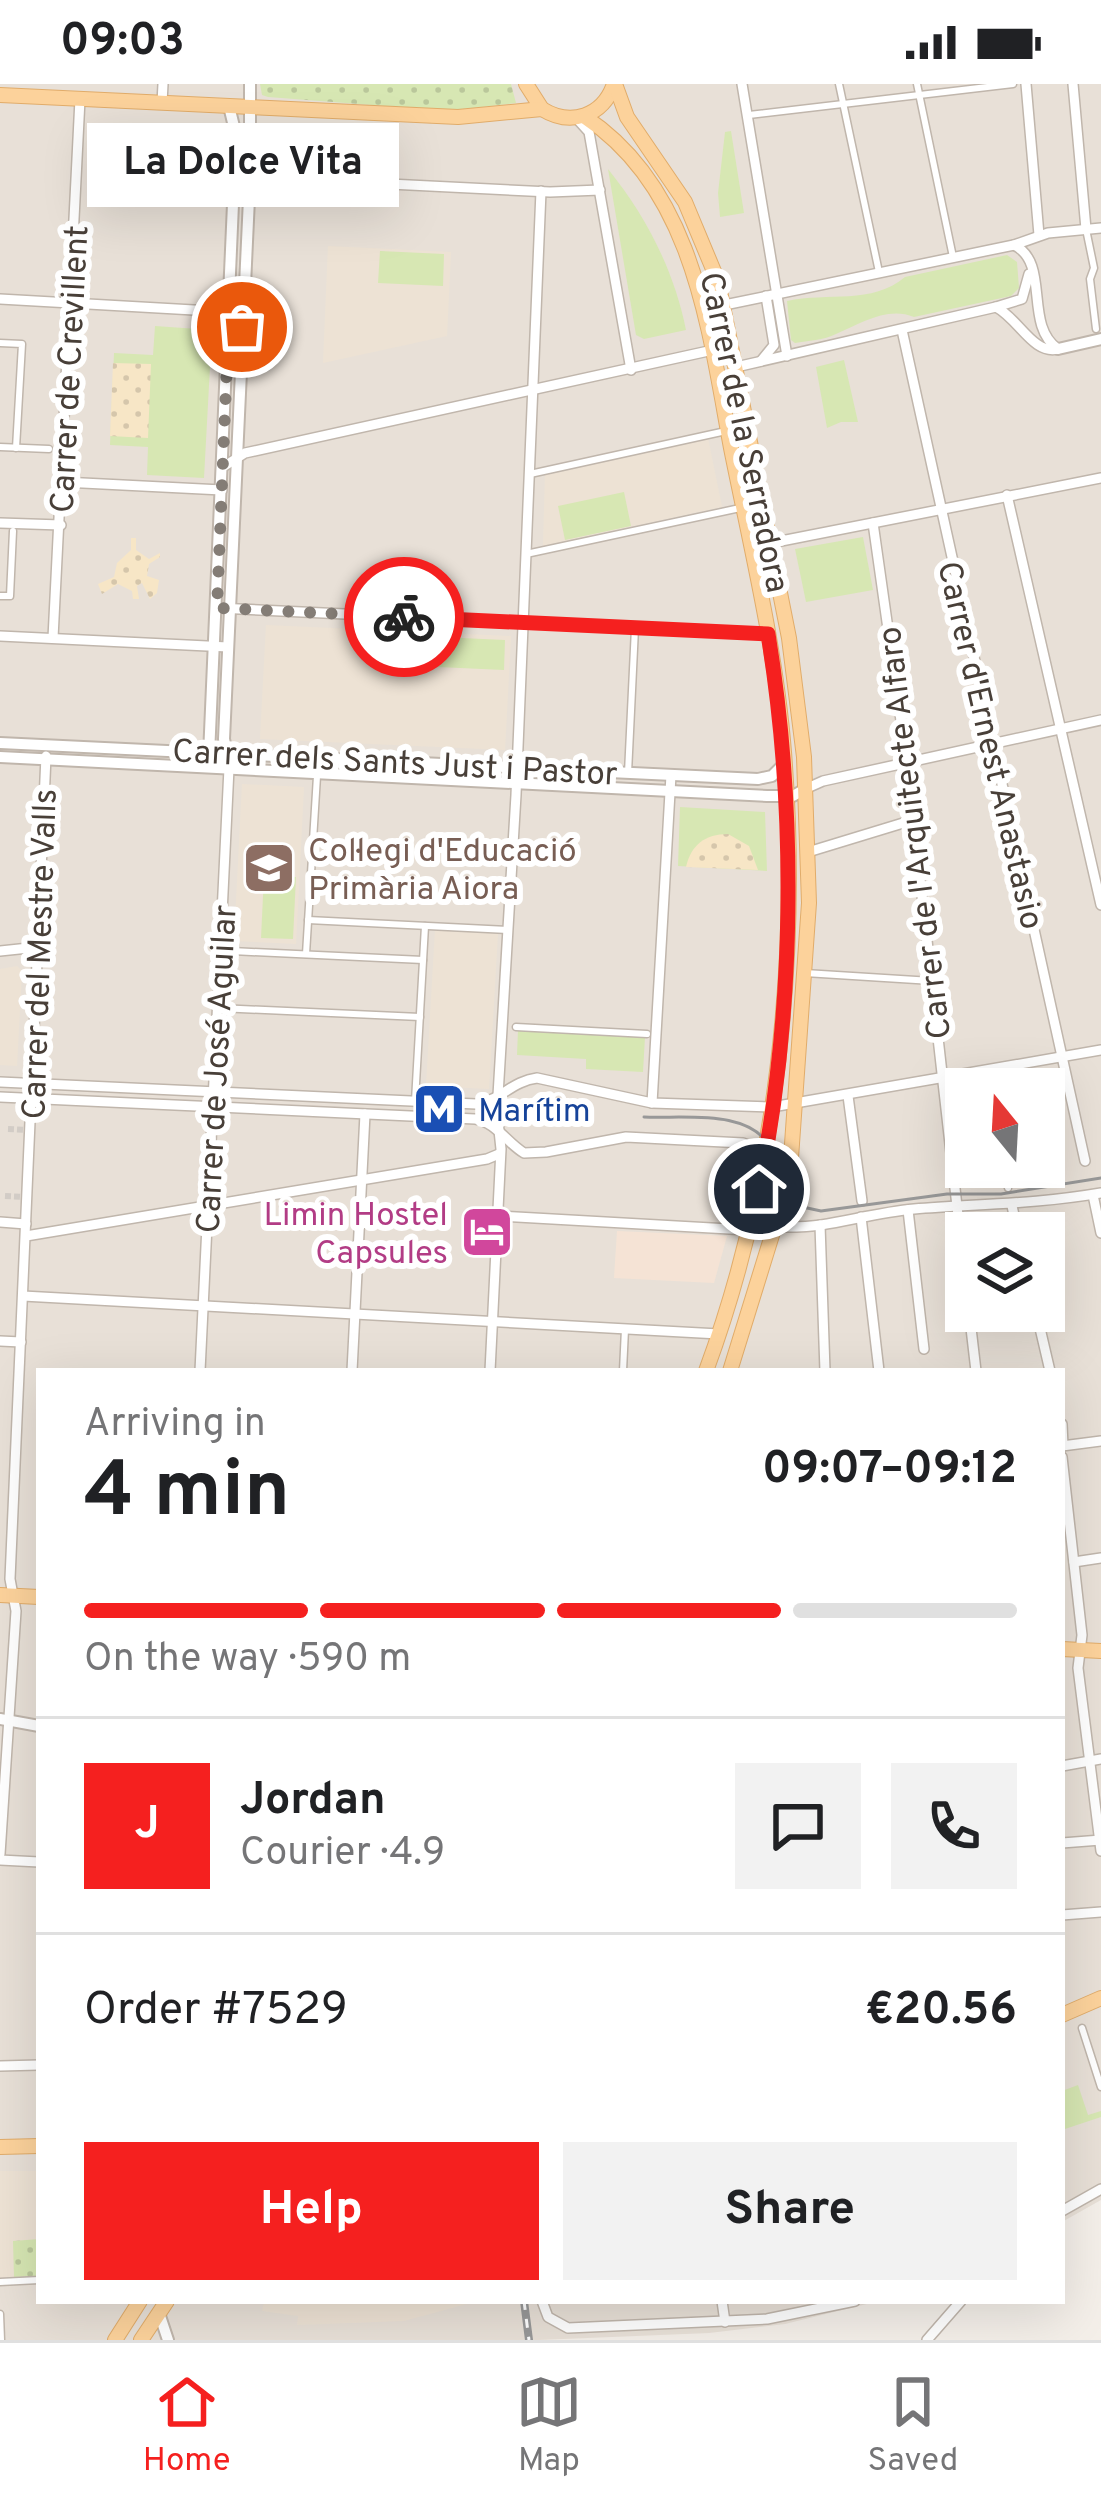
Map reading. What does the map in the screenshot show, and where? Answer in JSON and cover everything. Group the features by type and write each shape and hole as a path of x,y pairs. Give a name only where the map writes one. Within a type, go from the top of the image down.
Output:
{"main road":[{"path":"526,84 542,109"},
{"path":"0,95 458,117 542,109 579,118 605,102 615,84"},
{"name":"Carrer de la Serradora","path":"615,84 627,117 693,218 724,305 789,638 805,789 805,974 786,1190 731,1368"},
{"name":"Carrer de la Serradora","path":"579,118 625,149 658,197 687,253 705,309 768,634 784,764 789,886 772,1107 763,1168 707,1368"},
{"path":"6,1595 36,1597"},
{"path":"1065,1648 1101,1651"},
{"path":"1065,2014 1101,1999"},
{"path":"0,2146 36,2146"},
{"path":"115,2340 138,2304"},
{"path":"141,2340 163,2307"}],"street":[{"path":"162,103 163,84"},
{"path":"223,609 237,455 250,84"},
{"path":"742,84 775,345 761,362"},
{"path":"839,84 879,272"},
{"path":"917,84 953,257"},
{"path":"746,116 1013,84"},
{"path":"1026,84 1039,235"},
{"path":"996,307 1015,318 1046,352 1098,334 1073,84"},
{"name":"Carrer de Crevillent","path":"53,638 80,99"},
{"path":"229,106 236,132 222,490 222,646 229,768"},
{"path":"579,118 590,132 631,370"},
{"path":"250,176 600,190"},
{"path":"490,1368 541,191"},
{"path":"705,309 1014,245 1039,235 1101,228"},
{"path":"1014,245 1029,261 1041,334 1058,349"},
{"path":"736,367 1022,299 1028,288 1029,261"},
{"path":"771,294 787,356"},
{"path":"0,299 229,312 242,327"},
{"name":"Carrer d'Ernest Anastasio","path":"902,330 1085,1161"},
{"path":"0,343 22,344 16,448"},
{"path":"223,467 237,455 713,350"},
{"path":"530,474 728,430"},
{"path":"0,447 49,449"},
{"path":"771,544 1101,478"},
{"path":"63,482 222,490 234,505"},
{"path":"1007,494 1101,905"},
{"path":"526,554 743,507"},
{"path":"0,523 61,525"},
{"name":"Carrer de l'Arquitecte Alfaro","path":"873,523 907,763 958,1212"},
{"path":"0,596 10,596 13,531"},
{"path":"223,609 768,634"},
{"path":"628,773 635,628"},
{"path":"0,636 222,646"},
{"path":"209,759 222,646"},
{"path":"786,796 823,781 1101,720"},
{"name":"Carrer dels Sants Just i Pastor","path":"0,742 209,759 229,768 786,796"},
{"name":"Carrer del Mestre Valls","path":"0,1857 5,1720 16,1611 6,1595 47,744"},
{"name":"Carrer dels Sants Just i Pastor","path":"0,758 209,759 227,753 765,778 784,764"},
{"name":"Carrer de José Aguilar","path":"200,1368 229,768"},
{"path":"306,954 317,772"},
{"path":"652,1103 670,775"},
{"path":"808,852 913,820"},
{"path":"308,920 508,930"},
{"path":"415,1101 425,926"},
{"path":"0,951 38,947"},
{"path":"232,951 423,960"},
{"path":"805,974 932,980"},
{"path":"219,1008 420,1017"},
{"path":"515,1027 647,1034"},
{"path":"0,1082 476,1104 500,1096 520,1081 537,1078 652,1103 772,1107 1101,1050"},
{"path":"848,1096 862,1201"},
{"path":"0,1097 475,1119 499,1131 524,1153 626,1137 742,1143 759,1153 763,1168"},
{"path":"352,1368 364,1114"},
{"path":"26,1236 361,1182 499,1154"},
{"path":"498,1216 747,1230 1097,1194 1101,1233"},
{"path":"1012,1206 1013,1212"},
{"path":"908,1210 924,1349"},
{"path":"861,1217 879,1368"},
{"path":"0,1222 26,1224"},
{"path":"820,1225 825,1368"},
{"path":"23,1296 720,1334"},
{"path":"623,1368 625,1329"},
{"path":"971,1332 976,1368"},
{"path":"1041,1332 1049,1368"},
{"path":"0,1341 21,1342"},
{"path":"1065,1449 1101,1441"},
{"path":"1065,1478 1081,1650 1078,1668 1095,1760 1101,1850"},
{"path":"1074,1562 1101,1558"},
{"path":"5,1720 36,1725"},
{"path":"1065,1765 1095,1760"},
{"path":"1065,1843 1100,1840"},
{"path":"0,1857 36,1862"},
{"path":"1065,1916 1101,1912"},
{"path":"1082,2028 1101,2087"},
{"path":"0,2066 36,2066"},
{"path":"1065,2205 1101,2189"},
{"path":"0,2282 36,2280"},
{"path":"543,2304 548,2317 568,2328 725,2322 841,2304"},
{"path":"722,2304 725,2322"},
{"path":"927,2340 958,2304"},
{"path":"163,2307 168,2340"},
{"path":"0,2314 1,2340"}],"shaded area":[{"path":"0,84 1101,84 1101,2200 1065,2220 1065,1368 36,1368 36,2304 867,2304 785,2324 709,2333 539,2340 0,2340"},
{"path":"328,246 451,252 447,336 323,363"},
{"path":"708,438 722,507 543,546 545,474"},
{"path":"266,625 511,636 505,750 260,739"},
{"name":"Col·legi d'Educació Primària Aiora","path":"242,784 304,787 296,944 234,941"},
{"path":"435,930 498,933 489,1089 426,1086"},
{"path":"17,966 22,971 17,1066 0,1065 0,969"},
{"path":"617,1231 727,1236 714,1283 614,1278"},
{"path":"0,2171 36,2171 36,2276 0,2278"},
{"path":"263,2304 467,2304 404,2321 297,2325 298,2316 262,2311"}],"green space":[{"path":"260,84 511,84 516,103 449,111 268,97 262,95"},
{"path":"731,131 744,213 720,217 725,132"},
{"path":"608,169 657,245 686,330 644,339 636,335"},
{"path":"380,251 444,254 443,286 378,283"},
{"path":"1007,255 1017,262 1019,288 1011,296 914,317 884,315 826,338 791,340 787,301 864,295 905,277"},
{"path":"155,326 212,330 204,478 147,475 148,447 110,445 114,353 153,355"},
{"path":"844,360 858,422 827,428 816,367"},
{"path":"624,492 631,526 565,540 558,506"},
{"path":"863,537 873,590 806,602 795,549"},
{"path":"439,637 505,640 504,670 438,667"},
{"path":"680,807 765,812 767,871 678,866"},
{"path":"264,875 296,877 293,939 261,938"},
{"path":"518,1030 645,1037 643,1072 586,1069 586,1059 517,1055"},
{"path":"1078,2085 1088,2115 1101,2111 1101,2117 1065,2129 1065,2090"},
{"path":"36,2239 36,2276 14,2277 13,2241"}],"sand":[{"path":"113,363 151,364 148,438 110,436"},
{"path":"131,538 136,538 136,550 149,559 160,553 149,564 147,576 159,580 157,593 150,599 142,583 137,586 139,599 118,584 102,594 98,584 114,577 117,563 131,550"},
{"path":"728,834 749,846 758,870 686,867 700,842"}],"tunnel":[{"path":"8,1129 29,1130"},
{"path":"5,1196 25,1197"}],"tram line":[{"path":"644,1117 715,1118 748,1127 771,1149 784,1196 798,1206 821,1211 947,1194 1001,1194 1101,1178"}],"railway":[{"path":"524,2304 529,2340"}],"way so far":[{"path":"242,327 229,312 217,608 404,617"}],"place":[{"name":"La Dolce Vita","path":"242,327"},
{"name":"Col·legi d'Educació Primària Aiora","path":"269,868"},
{"name":"Marítim","path":"439,1109"},
{"name":"Limin Hostel Capsules","path":"487,1232"}],"route":[{"path":"404,617 768,634 784,752 789,886 777,1070 759,1189"}]}
